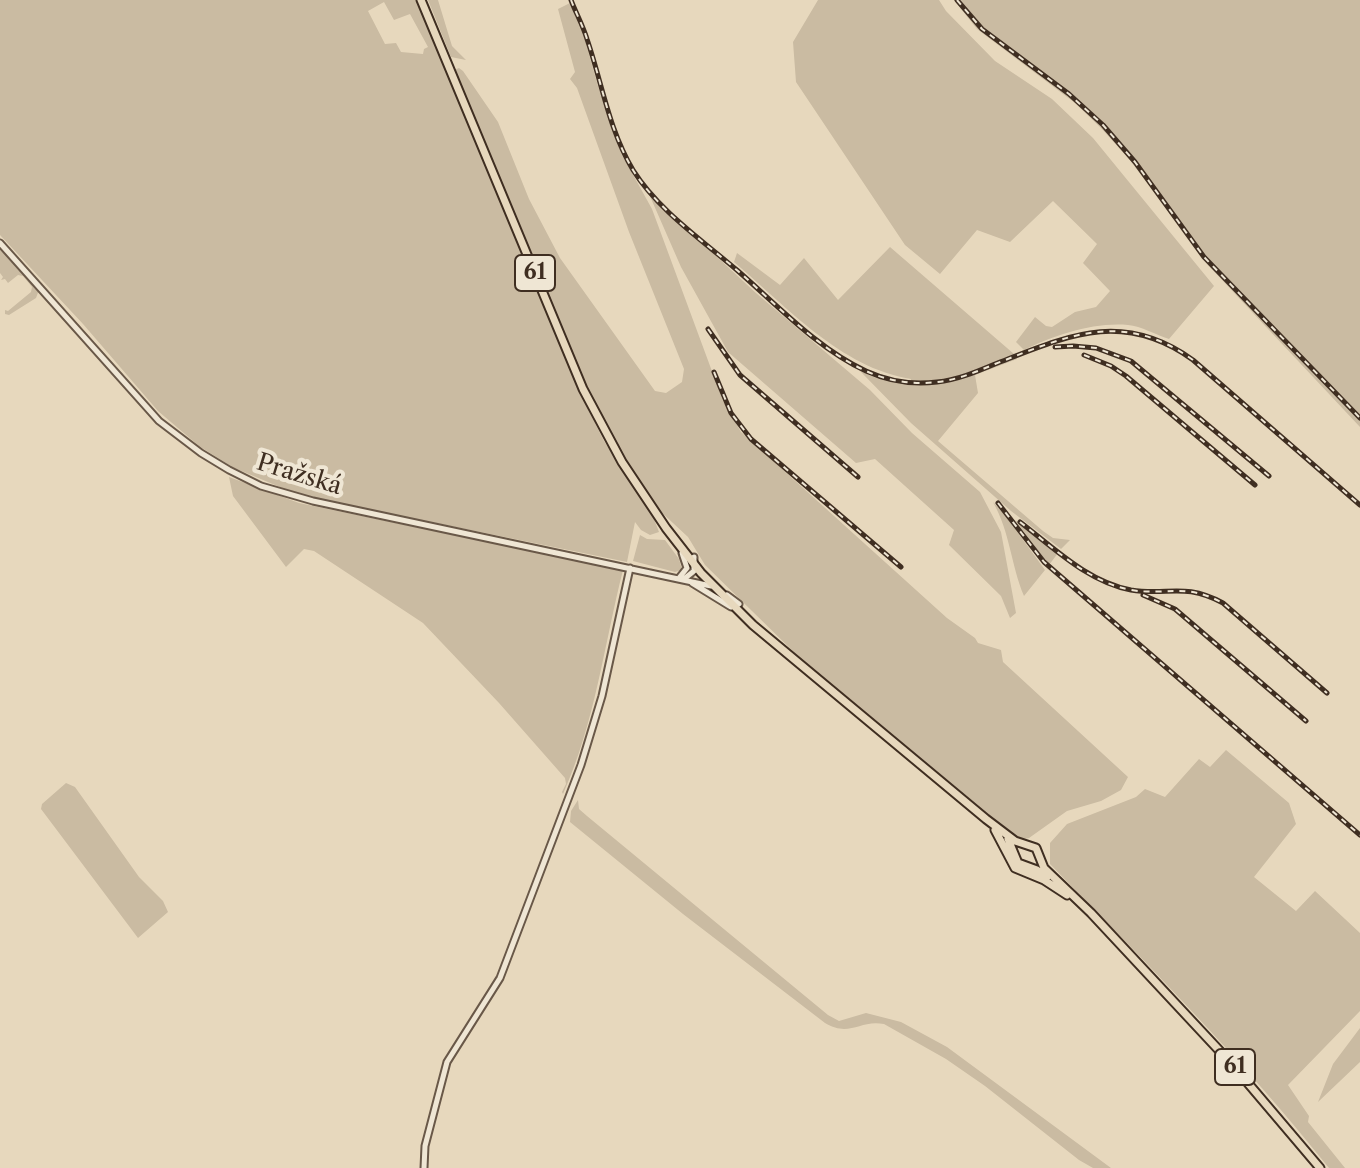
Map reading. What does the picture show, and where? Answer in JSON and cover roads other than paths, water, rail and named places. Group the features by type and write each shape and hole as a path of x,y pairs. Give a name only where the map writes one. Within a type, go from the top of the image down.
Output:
{"main road":[{"name":"61","path":"421,0 583,389 622,462 666,528 695,566 753,625 986,819 1007,839 1020,865 1044,874 1122,947"},
{"name":"61","path":"656,512 694,557 796,661"},
{"name":"61","path":"986,819 1023,844 1034,846 1044,868 1083,905 1230,1062 1320,1168"},
{"name":"61","path":"986,819 1002,839 1015,868 1044,880 1067,895"},
{"path":"1015,853 1023,844"},
{"path":"1030,867 1038,857"}],"street":[{"name":"Pražská","path":"0,243 159,421 201,453 261,486 298,498 680,579"},
{"path":"666,528 687,563 680,579"},
{"path":"680,579 691,575 695,566 694,557"},
{"path":"424,1168 425,1146 443,1074 455,1047 497,985 581,765 602,696 630,568"},
{"path":"680,579 714,587 739,604"},
{"path":"680,579 717,596 753,625"}],"railway":[{"path":"571,0 618,139 643,185 681,224 799,326 848,362 883,377 928,383 966,375 1071,337 1118,331 1142,335 1167,344 1193,360 1360,505"},
{"path":"957,0 982,29 1069,94 1103,125 1135,162 1204,257 1360,418"},
{"path":"708,329 740,375 858,477"},
{"path":"1055,347 1096,348 1131,361 1269,476"},
{"path":"1084,355 1126,376 1255,485"},
{"path":"714,372 731,413 751,439 901,567"},
{"path":"998,503 1044,562 1360,835"},
{"path":"1020,522 1072,563 1115,586 1144,591 1186,591 1223,603 1327,693"},
{"path":"1143,595 1175,609 1306,721"}]}
